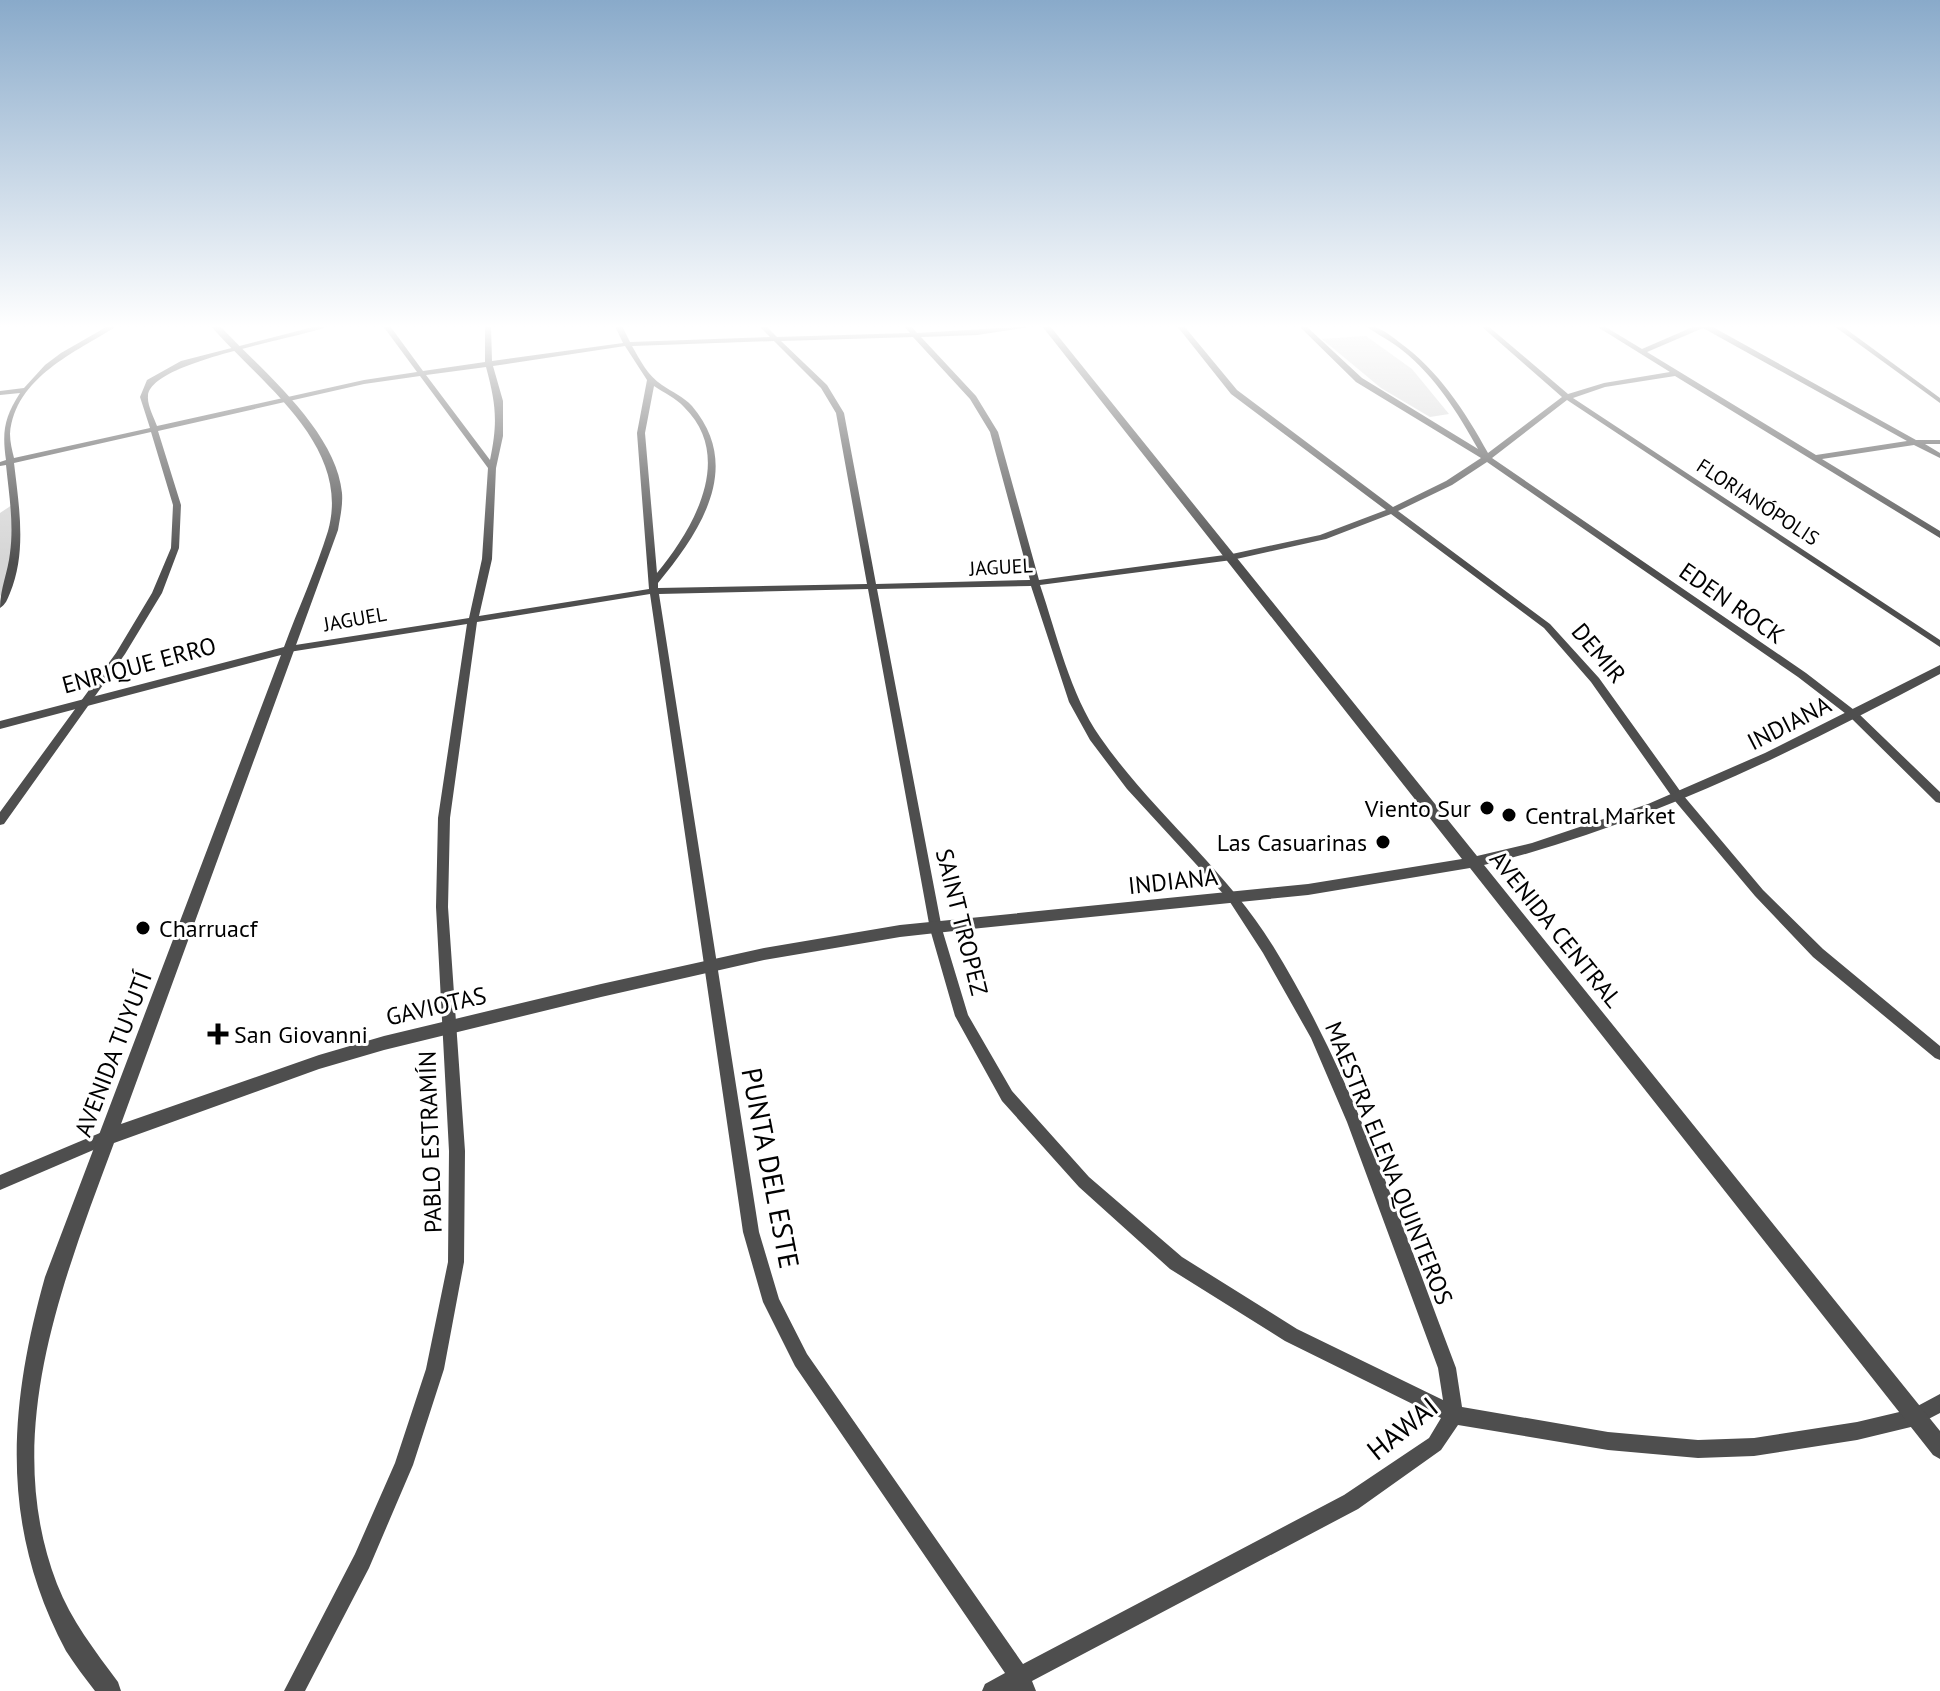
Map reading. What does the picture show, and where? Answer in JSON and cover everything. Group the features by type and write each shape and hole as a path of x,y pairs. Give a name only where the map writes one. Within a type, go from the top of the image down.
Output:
{"street":[{"path":"0,605 13,578 17,520 5,463 6,433 16,405"},
{"path":"0,821 120,654 157,593 175,548 177,505 146,405"},
{"path":"5,463 261,405"},
{"name":"AVENIDA TUYUTÍ","path":"109,1691 86,1664 43,1587 23,1528 18,1434 38,1333 107,1137 333,530 336,487 318,439 287,405"},
{"path":"445,405 492,468"},
{"name":"PABLO ESTRAMÍN","path":"294,1691 362,1561 404,1465 435,1369 456,1262 457,1151 442,907 444,818 473,619 487,559 492,468 499,436 499,405"},
{"name":"PUNTA DEL ESTE","path":"646,405 641,433 653,587 751,1232 771,1302 801,1360 1023,1685"},
{"path":"653,587 701,518 709,489 711,460 706,432 687,405"},
{"name":"SAINT TROPEZ","path":"835,405 840,413 870,588 936,929 962,1016 1007,1096 1084,1182 1176,1263 1278,1327 1454,1415"},
{"name":"MAESTRA ELENA QUINTEROS","path":"977,405 994,432 1035,583 1074,702 1094,737 1131,786 1232,896 1268,949 1317,1036 1354,1122 1447,1368 1454,1415"},
{"name":"AVENIDA CENTRAL","path":"1110,405 1940,1448"},
{"name":"DEMIR","path":"1251,405 1547,626 1595,680 1679,798 1759,893 1818,953 1940,1054"},
{"name":"EDEN ROCK","path":"1400,405 1487,458 1802,675 1854,715 1940,799"},
{"name":"EDEN ROCK","path":"1457,405 1487,458"},
{"name":"JAGUEL","path":"289,649 653,587 870,588 1035,583 1232,557 1323,537 1393,510 1449,483 1557,405"},
{"name":"FLORIANÓPOLIS","path":"1579,405 1940,644"},
{"path":"1726,405 1940,535"},
{"path":"1848,405 1940,456"},
{"path":"1814,458 1916,442 1940,442"},
{"path":"0,504 11,496"},
{"name":"ENRIQUE ERRO","path":"0,725 289,649"},
{"name":"INDIANA","path":"710,968 820,944 1232,896 1472,863 1679,798 1792,749 1940,669"},
{"name":"GAVIOTAS","path":"0,1183 107,1137 319,1062 448,1028 710,968"},
{"name":"HAWAI","path":"992,1691 1023,1685 1351,1502 1435,1444 1454,1415 1608,1441 1698,1449 1754,1447 1857,1431 1915,1417 1940,1403"}],"shaded area":[{"path":"1410,405 1442,405 1449,414 1430,417"},
{"path":"12,505 13,552 0,597 0,513"}],"place":[{"name":"Viento Sur","path":"1487,808"},
{"name":"Central Market","path":"1509,815"},
{"name":"Las Casuarinas","path":"1383,842"},
{"name":"Charruacf","path":"143,928"},
{"name":"San Giovanni","path":"218,1034"}]}
